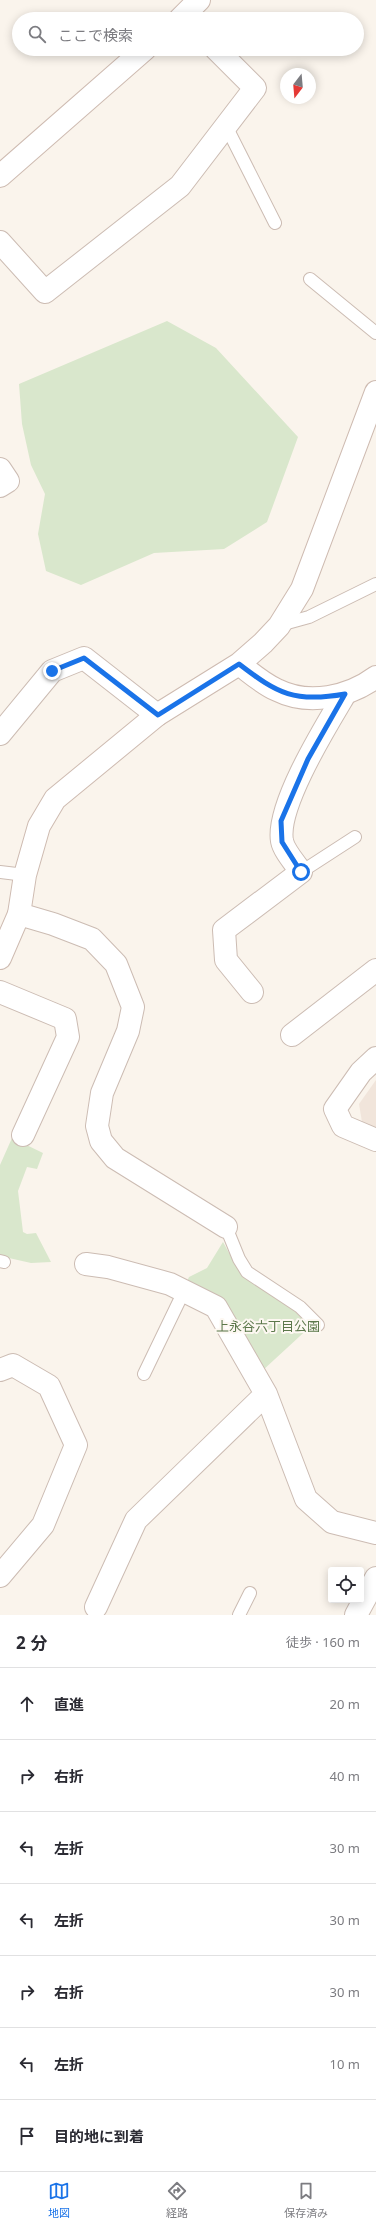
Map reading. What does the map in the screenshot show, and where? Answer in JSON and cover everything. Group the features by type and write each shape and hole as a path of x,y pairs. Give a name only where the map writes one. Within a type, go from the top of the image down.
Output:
{"street":[{"path":"188,12 199,0"},
{"path":"0,176 137,56"},
{"path":"0,242 45,292 180,186 255,88 223,56"},
{"path":"0,958 19,914 25,875 39,826 55,799 158,715 239,664 264,643 279,626 302,589 376,392"},
{"path":"0,469 8,481 0,486"},
{"path":"0,734 52,671 84,658 158,715"},
{"path":"239,664 278,691 296,696 319,698 345,694 361,688 376,678"},
{"path":"252,992 226,960 224,930 301,872 282,842 281,821 308,759 345,694"},
{"path":"19,914 53,924 92,939 116,964 133,1007 128,1031 102,1093 96,1126 102,1141 115,1158 226,1227"},
{"path":"292,1035 376,970"},
{"path":"0,992 65,1019 68,1037 23,1135"},
{"path":"376,1058 361,1072 335,1109 343,1126 376,1140"},
{"path":"86,1264 108,1267 170,1284 216,1307 266,1394 306,1499 332,1522 376,1533"},
{"path":"0,1370 12,1365 49,1386 76,1445 43,1525 0,1576"},
{"path":"96,1607 136,1520 266,1394"},
{"path":"356,1615 376,1578"}],"lane":[{"path":"226,126 275,223"},
{"path":"310,279 376,333"},
{"path":"279,626 309,617 376,584"},
{"path":"301,872 355,836"},
{"path":"0,872 25,875"},
{"path":"226,1227 239,1259 247,1272 300,1308 318,1326"},
{"path":"144,1374 184,1291"},
{"path":"239,1615 250,1592"}],"shaded area":[{"path":"376,1080 376,1128 362,1122 359,1104"}],"green space":[{"path":"167,321 216,348 298,437 267,522 224,549 154,553 81,585 46,571 38,534 45,494 31,465 22,424 19,384"},
{"path":"12,1138 43,1153 37,1169 27,1167 18,1191 23,1232 27,1234 36,1233 51,1262 31,1263 0,1256 0,1165"},
{"name":"上永谷六丁目公園","path":"223,1242 240,1273 298,1311 312,1325 262,1371 186,1284 189,1277 207,1268"}],"route":[{"path":"52,671 84,658 158,715 239,664 278,691 296,696 319,698 345,694 308,759 281,821 282,842 301,872"}]}
